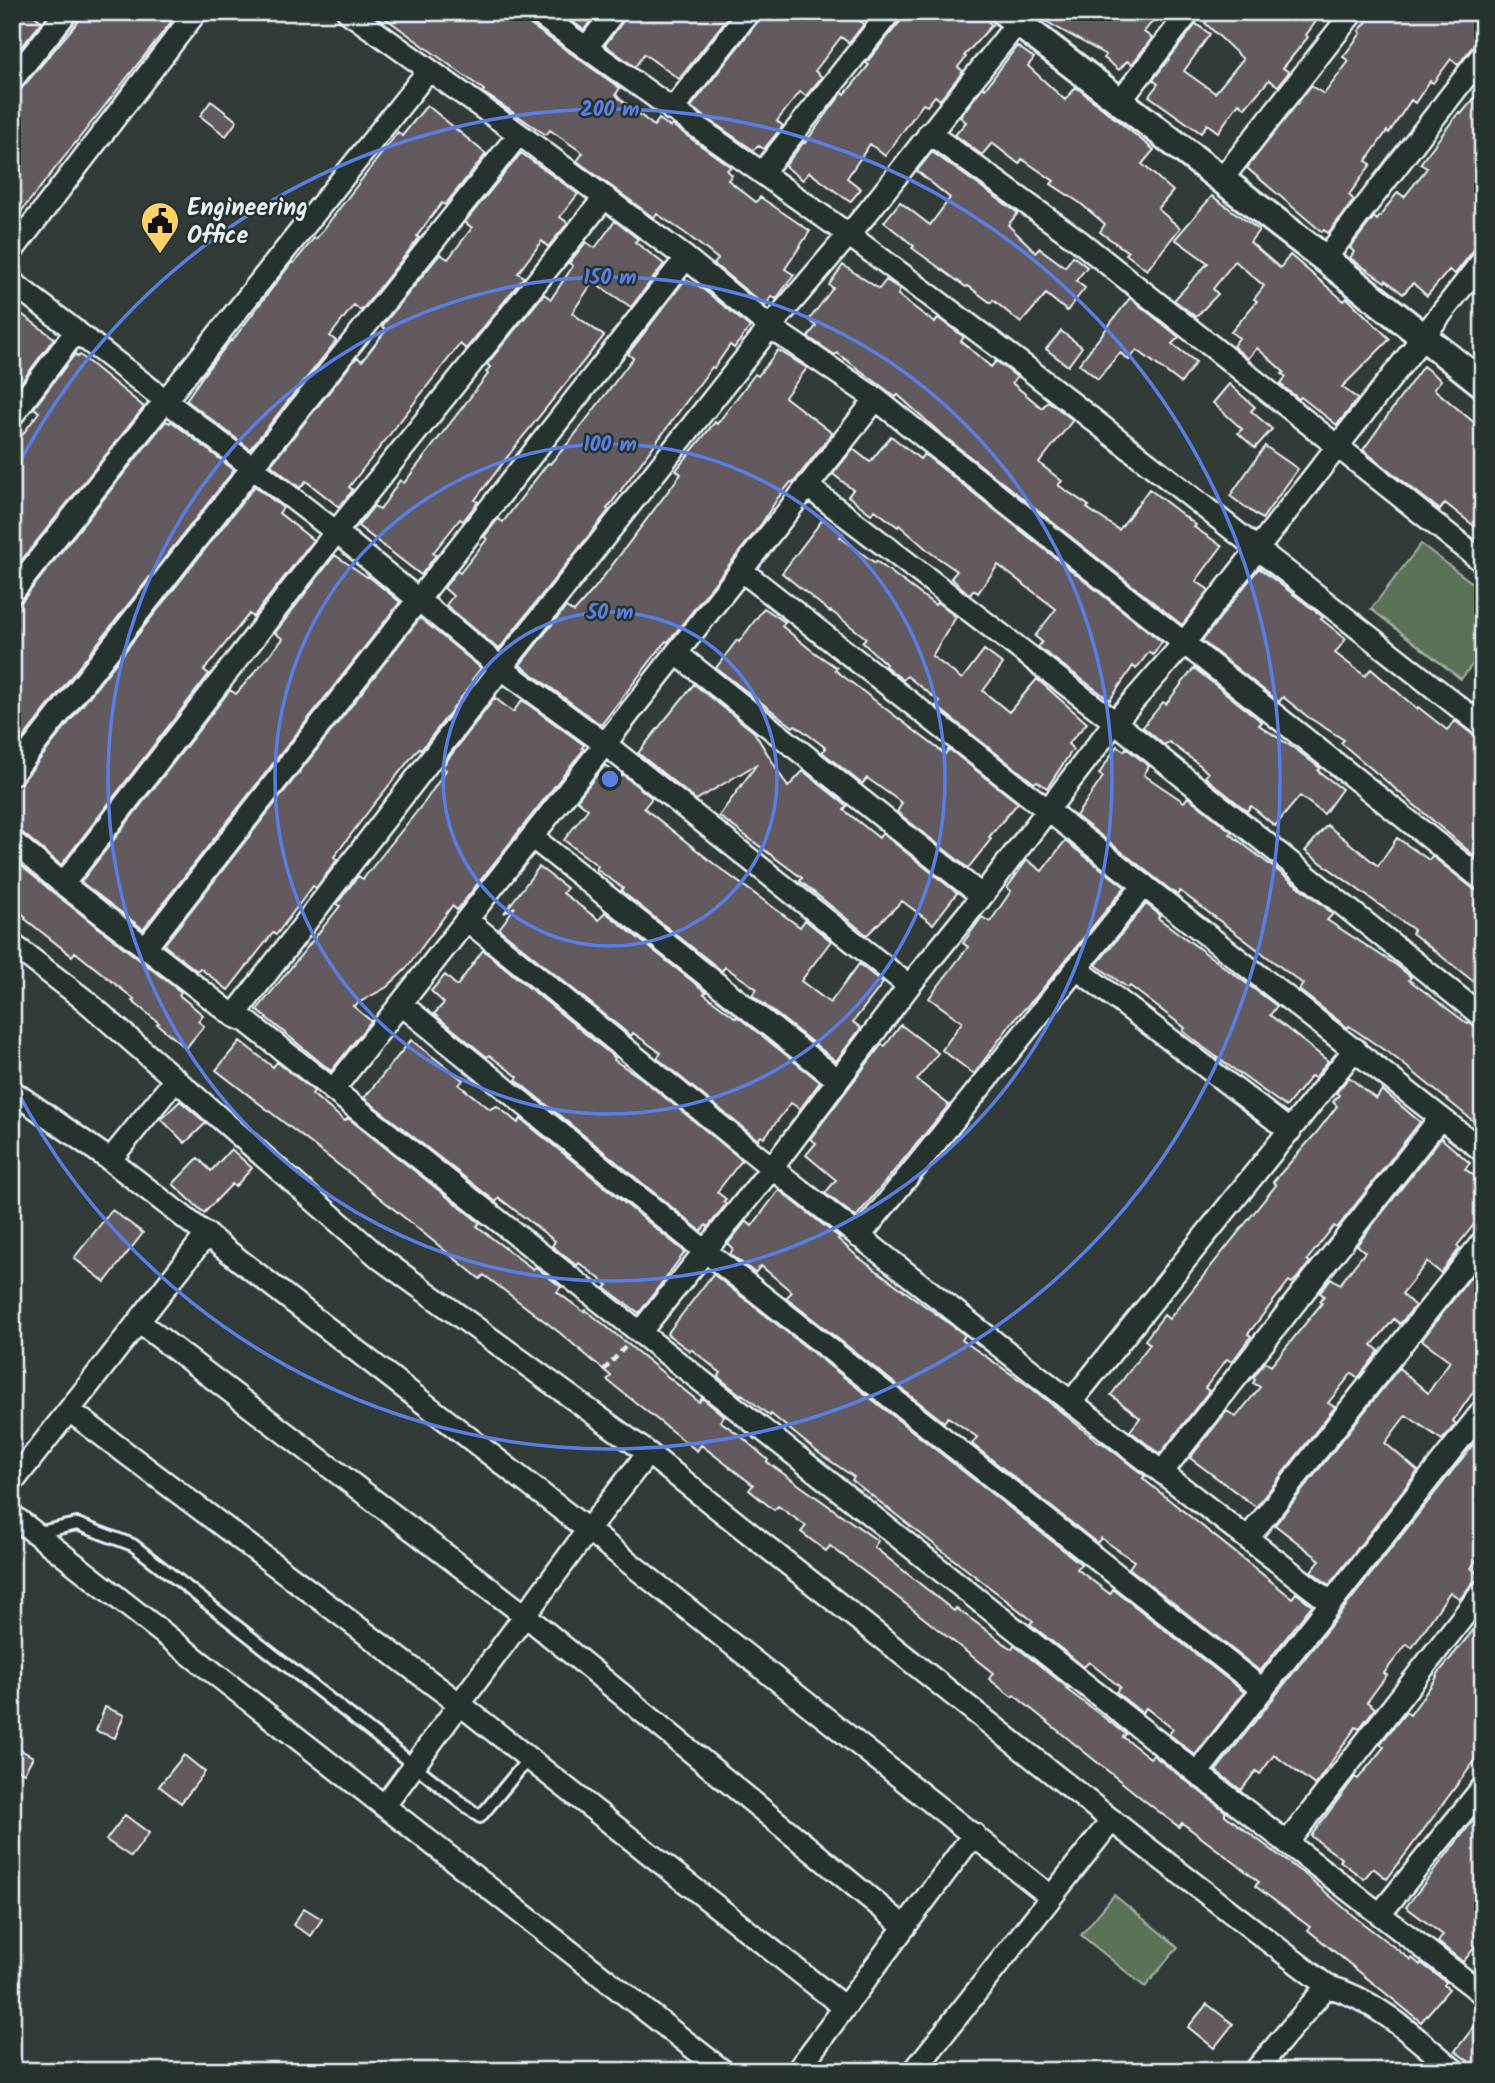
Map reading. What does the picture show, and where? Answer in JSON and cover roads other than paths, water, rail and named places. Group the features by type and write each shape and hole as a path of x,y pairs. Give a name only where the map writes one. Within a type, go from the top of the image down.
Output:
{"street":[{"path":"12,80 67,12"},
{"path":"12,251 196,12"},
{"path":"348,12 605,197 686,258 770,327 876,398 1483,880"},
{"path":"536,12 849,235 1031,371 1483,726"},
{"path":"586,48 614,12"},
{"path":"672,110 748,12"},
{"path":"762,173 890,12"},
{"path":"1121,100 1189,12"},
{"path":"1222,179 1353,12"},
{"path":"234,1016 502,668 770,327 849,235 929,133 1016,16 1483,384"},
{"path":"1325,259 1483,54"},
{"path":"12,593 428,71"},
{"path":"929,133 1079,241 1483,562"},
{"path":"12,774 251,468 519,134"},
{"path":"63,884 336,532 605,197"},
{"path":"146,947 686,258"},
{"path":"640,1332 772,1168 909,986 982,896 1115,722 1184,643 1483,260"},
{"path":"12,282 336,532 502,668 605,744 909,986"},
{"path":"12,416 76,331"},
{"path":"333,1090 876,398"},
{"path":"807,486 1115,722 1483,1017"},
{"path":"741,570 1483,1151"},
{"path":"676,653 982,896"},
{"path":"532,838 838,1080"},
{"path":"12,841 63,884 234,1016 246,1021 1197,1773 1481,1988"},
{"path":"859,1237 1144,885"},
{"path":"467,920 859,1237 1331,1602"},
{"path":"12,944 86,1001 381,1259 648,1453 1112,1820 1327,1986 1347,1991 1383,2012 1455,2071"},
{"path":"1076,968 1290,1131"},
{"path":"401,1004 705,1251 1263,1690"},
{"path":"1071,1402 1355,1049"},
{"path":"110,1160 176,1079"},
{"path":"12,1091 110,1160 207,1234 588,1530 1050,1896"},
{"path":"1163,1472 1440,1118"},
{"path":"12,1483 207,1234"},
{"path":"1248,1538 1483,1241"},
{"path":"139,1322 526,1616 905,1927"},
{"path":"1197,1773 1483,1410"},
{"path":"71,1411 461,1705 844,2007"},
{"path":"385,1805 648,1453"},
{"path":"12,1515 723,2071"},
{"path":"1287,1843 1483,1591"},
{"path":"1380,1914 1483,1787"},
{"path":"914,2071 1112,1820"},
{"path":"797,2071 974,1834"},
{"path":"1255,2071 1327,1986"}],"lane":[{"path":"36,1533 77,1524 134,1545 480,1817 529,1758"}],"place":[{"name":"Engineering Office","path":"160,255"}]}
